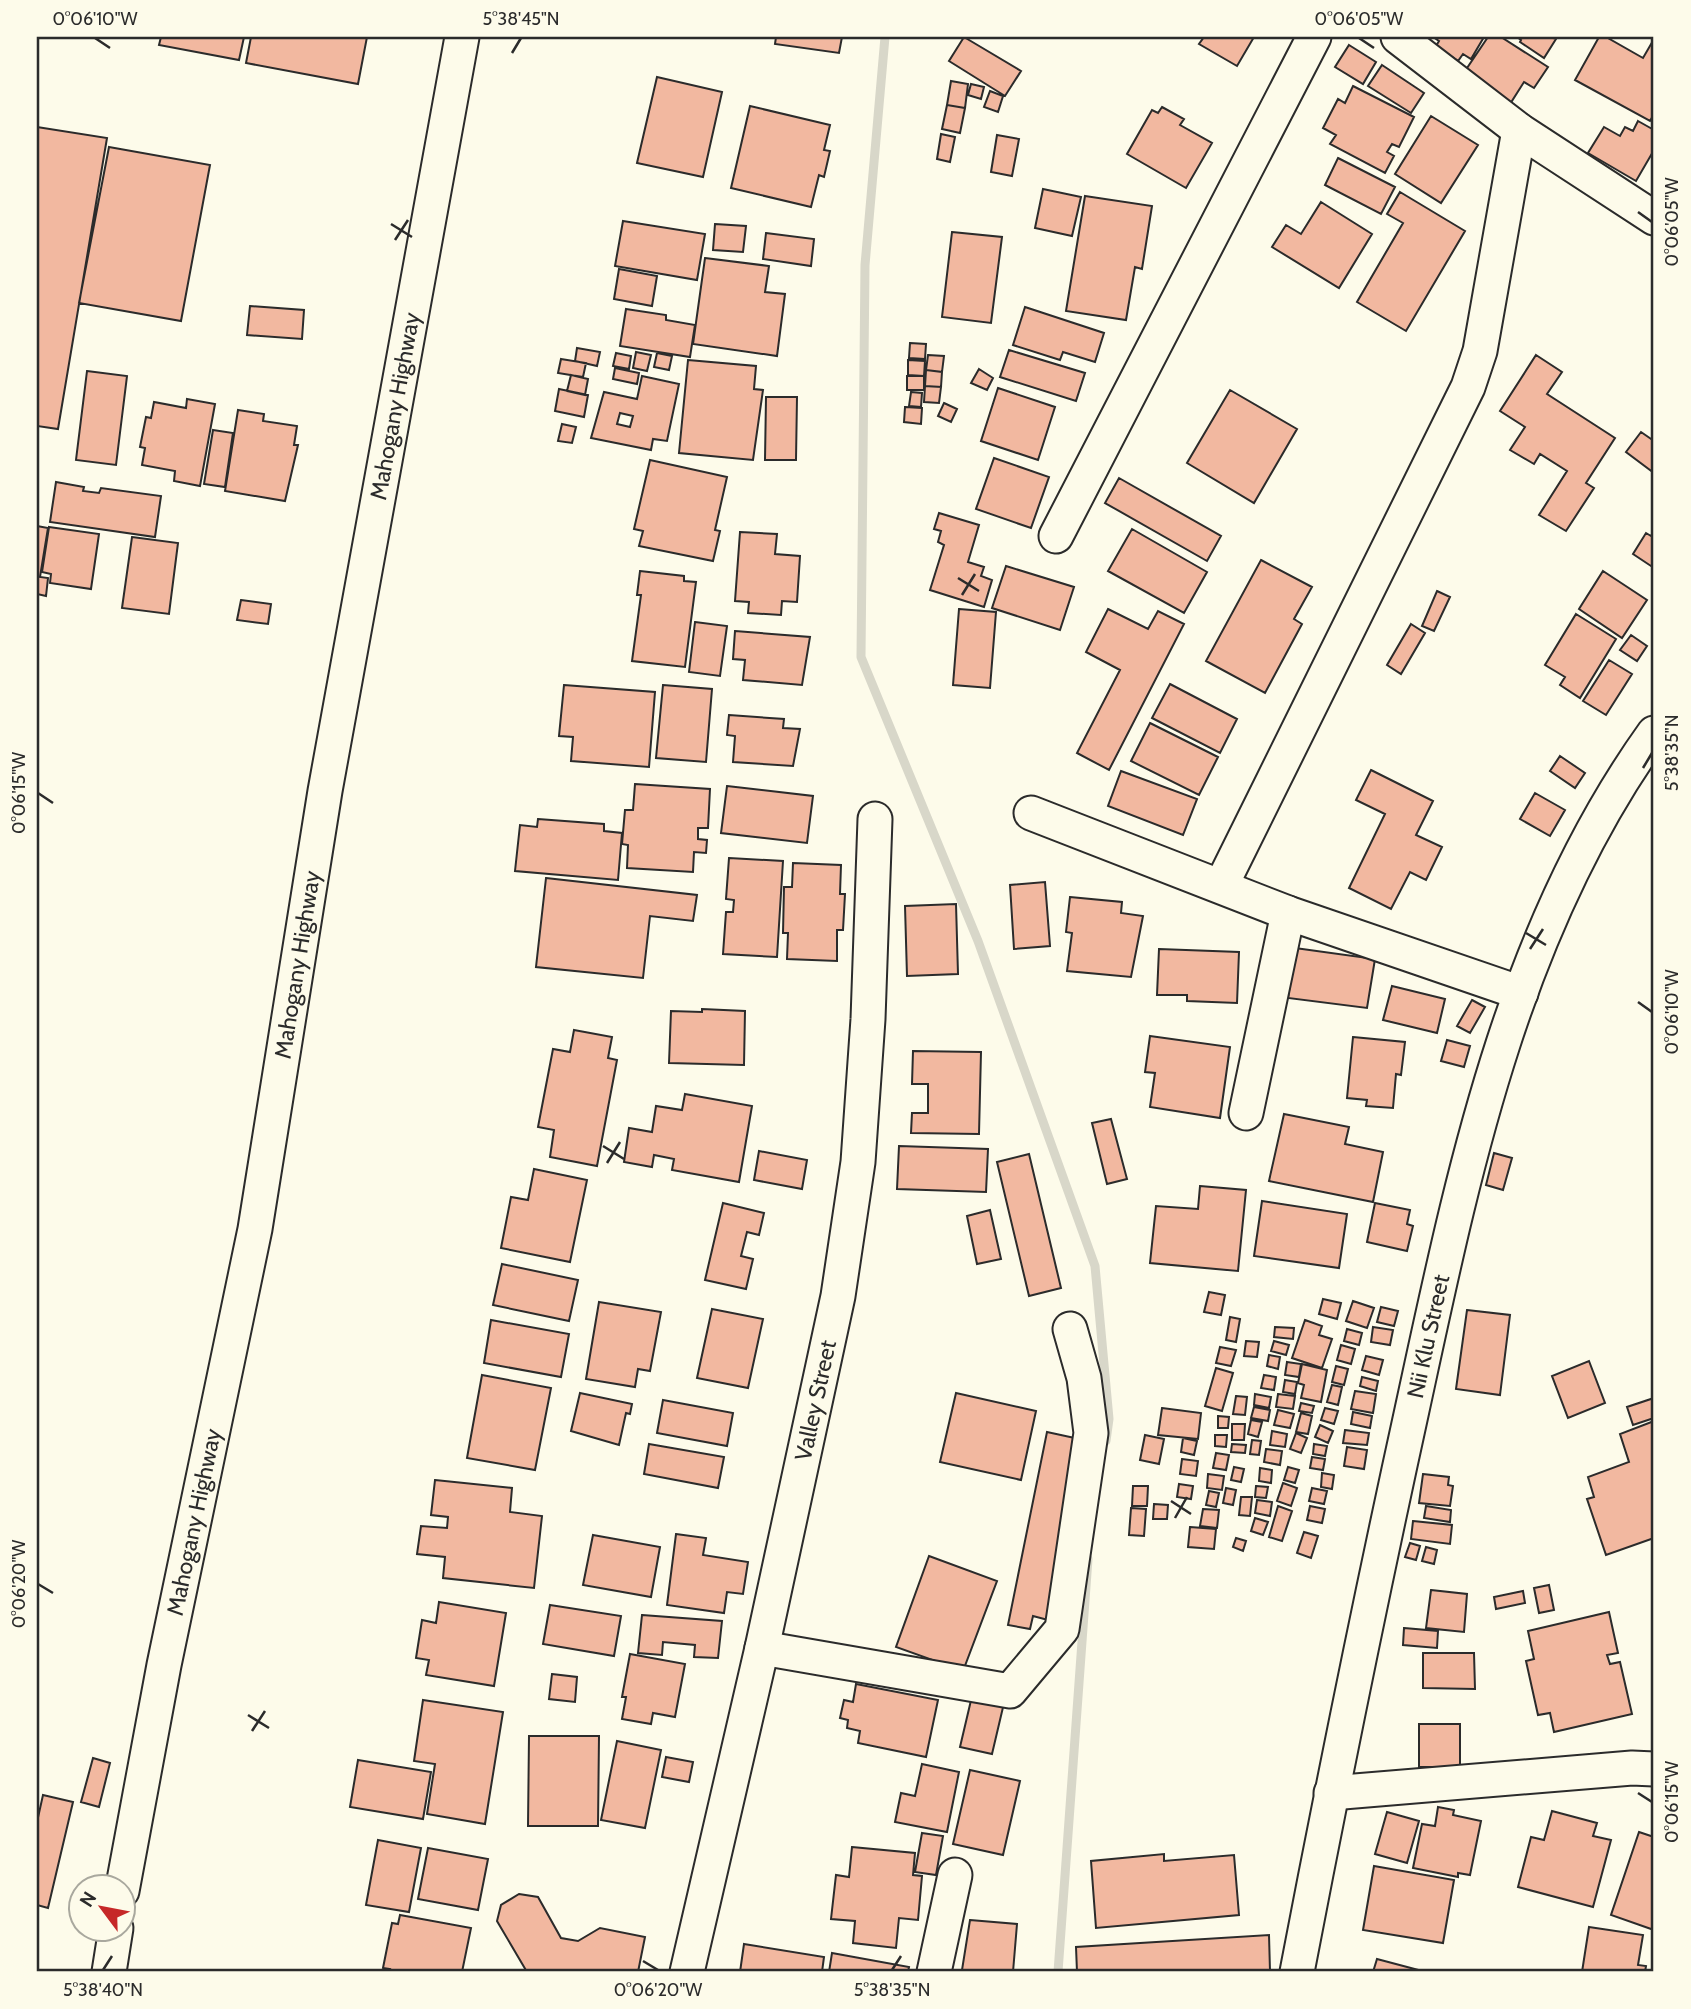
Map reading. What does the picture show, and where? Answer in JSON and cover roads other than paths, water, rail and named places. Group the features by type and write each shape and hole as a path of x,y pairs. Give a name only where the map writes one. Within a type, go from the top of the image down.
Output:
{"street":[{"name":"Mahogany Highway","path":"125,1872 163,1665 255,1229 325,791 462,37"},
{"path":"1056,536 1314,37"},
{"path":"1398,37 1520,130 1654,218"},
{"path":"1221,886 1468,387 1480,351 1520,130"},
{"name":"Nii Klu Street","path":"1297,1972 1331,1793 1455,1213 1478,1128 1544,927 1575,861 1620,781 1654,733"},
{"path":"1031,813 1288,912 1521,993"},
{"name":"Valley Street","path":"687,1972 762,1648 838,1296 858,1162 868,1018 875,818"},
{"path":"1246,1113 1288,912"},
{"path":"762,1648 1010,1691 1025,1676 1062,1629 1091,1433 1084,1378 1070,1329"},
{"path":"1331,1793 1632,1768 1654,1769"},
{"path":"934,1972 956,1875"},
{"path":"109,1972 114,1942"}],"waterway":[{"path":"885,37 865,265 861,657 978,941 1095,1266 1109,1419 1106,1441"},
{"path":"1058,1972 1088,1559"}]}
